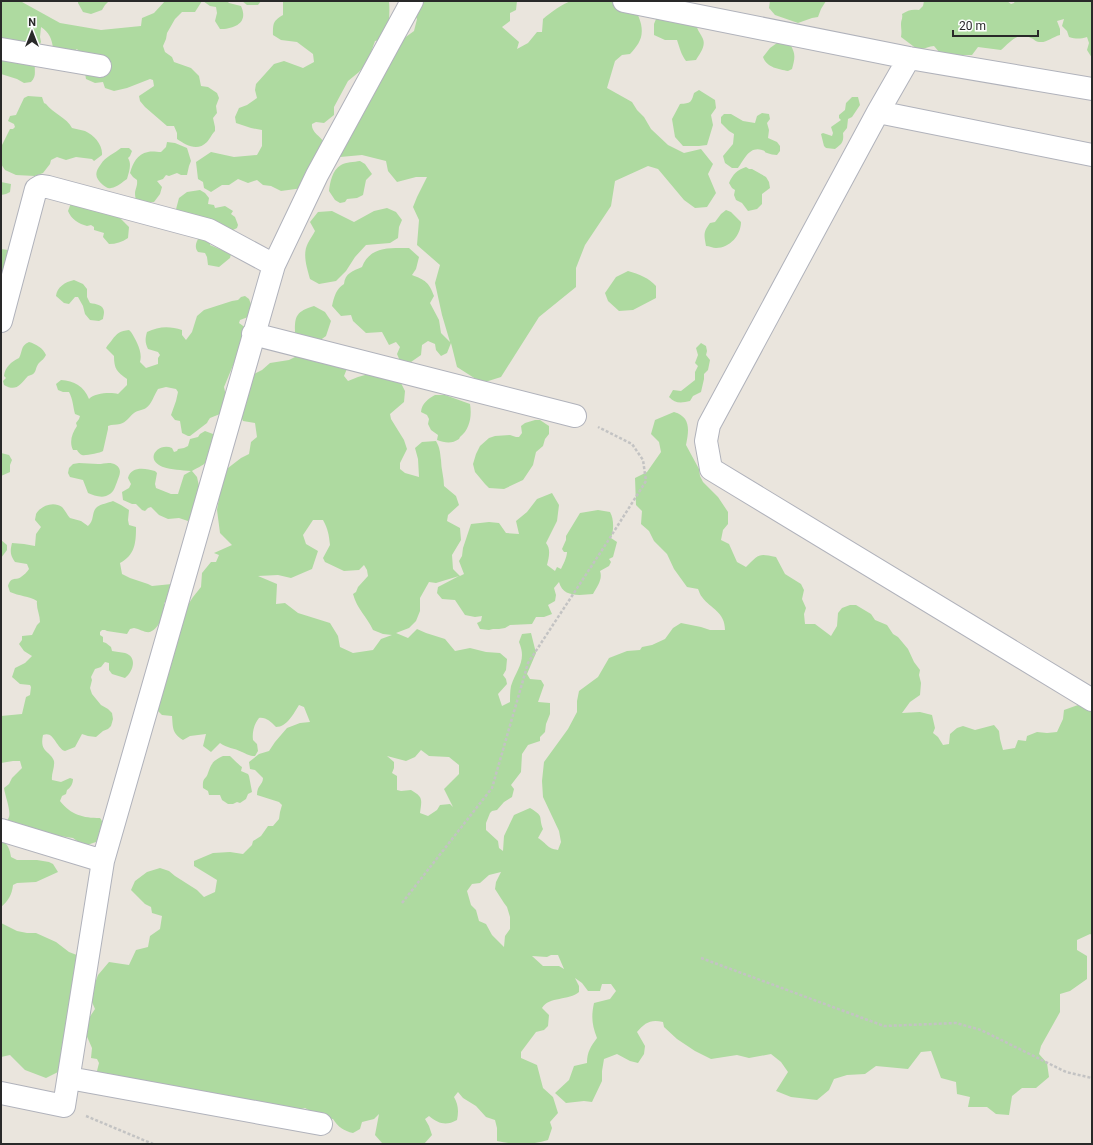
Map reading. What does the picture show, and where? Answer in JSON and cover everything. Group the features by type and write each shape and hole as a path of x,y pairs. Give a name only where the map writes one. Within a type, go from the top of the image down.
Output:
{"street":[{"path":"1,1093 64,1106 103,861 274,265 317,175 412,1"},
{"path":"624,1 909,58 1092,89"},
{"path":"1,49 100,66"},
{"path":"909,58 878,112 709,425 706,441 711,469 1092,700"},
{"path":"878,112 1092,155"},
{"path":"1,321 36,189 41,186 209,230 274,265"},
{"path":"253,334 575,416"},
{"path":"1,830 103,861"},
{"path":"69,1078 321,1124"}],"path":[{"path":"402,903 492,788 528,663 646,481 643,460 632,444 575,416"},
{"path":"702,958 884,1026 956,1023 981,1030 1066,1072 1092,1078"},
{"path":"64,1106 153,1144"}],"green space":[{"path":"78,1 109,1 102,10 91,14 83,12"},
{"path":"165,1 202,1 195,12 182,12 175,19 167,33 163,46 165,52 172,57 174,62 191,68 199,76 201,86 208,87 217,93 219,98 216,106 217,113 213,118 215,131 208,141 199,147 192,146 177,139 177,133 174,126 167,126 140,101 139,96 154,86 153,80 150,79 127,88 114,91 105,88 103,82 95,83 86,79 82,55 77,49 71,53 53,48 50,36 41,27 41,42 36,58 35,76 33,80 31,82 24,83 1,74 1,2 22,2 60,23 101,30 141,26 142,18 154,13"},
{"path":"203,1 227,1 229,3 241,6 243,12 242,21 230,28 220,29 215,21 217,13 216,7 210,6"},
{"path":"242,1 261,1 258,5 247,5"},
{"path":"283,1 389,1 389,20 386,39 375,41 368,61 359,72 348,81 334,107 334,115 324,123 316,122 312,124 314,132 324,142 303,188 281,191 271,186 263,185 257,180 248,183 238,179 229,185 222,185 211,192 204,188 203,182 198,179 196,162 211,152 234,157 257,155 262,146 262,130 236,123 235,117 239,108 247,105 257,98 255,90 256,84 274,64 284,61 303,68 314,62 313,54 297,42 281,40 273,35 274,23 283,15"},
{"path":"407,1 517,1 516,10 510,13 510,21 502,27 519,42 517,49 528,43 537,32 542,32 543,19 557,8 568,2 605,1 624,4 631,7 637,13 641,24 641,37 638,44 630,54 622,55 615,61 607,88 632,102 651,129 668,145 684,153 701,149 713,164 708,174 716,193 707,207 695,208 684,200 658,169 648,166 615,181 611,206 585,245 576,268 576,287 539,317 501,377 482,383 457,367 451,343 447,353 441,356 436,350 435,344 428,341 422,345 421,355 411,362 400,361 397,354 400,347 396,342 389,345 382,332 366,333 353,321 351,315 341,316 332,306 336,294 339,288 344,284 346,277 353,271 362,267 370,255 388,248 409,248 419,257 416,269 412,275 423,280 430,288 434,296 430,303 439,320 441,333 450,342 435,283 440,265 417,245 419,220 413,207 427,177 416,177 397,182 388,171 386,161 362,155 340,157 331,131 381,80 403,39 414,31 417,19"},
{"path":"770,1 826,1 818,17 798,23 775,15 769,8"},
{"path":"924,1 1007,1 1011,4 1015,1 1092,1 1092,58 1087,50 1089,43 1087,37 1069,37 1067,31 1062,26 1064,19 1057,21 1060,29 1060,35 1045,42 1038,42 1032,38 1022,36 1014,38 1001,50 978,47 972,55 940,53 934,46 917,49 901,37 902,14 910,10 919,10 923,6"},
{"path":"663,15 682,20 692,26 696,25 704,43 696,60 686,61 677,40 665,40 654,35 654,24 656,19"},
{"path":"777,43 790,44 793,51 794,59 792,69 788,71 770,66 763,57 770,48"},
{"path":"699,90 715,100 716,108 711,115 713,125 707,145 683,146 675,137 672,119 680,104 690,102 694,93"},
{"path":"28,96 42,97 44,103 67,121 72,128 85,131 92,135 101,148 102,155 94,161 92,159 76,157 66,160 57,157 51,160 50,164 43,173 35,176 16,175 5,170 1,164 1,147 10,129 15,127 14,124 8,121 10,116 16,115 24,98"},
{"path":"852,97 858,97 860,105 852,117 848,119 847,128 843,133 842,142 835,149 826,148 824,146 821,134 823,133 832,136 833,133 831,127 841,120 839,115 845,110 846,103"},
{"path":"762,113 769,114 770,119 767,123 769,130 768,138 777,142 780,146 780,151 777,155 767,153 762,150 754,150 747,154 738,168 732,168 725,163 723,156 733,144 734,134 721,123 721,117 724,114 731,114 743,121 755,123 757,116"},
{"path":"167,142 175,143 187,148 191,161 187,175 177,173 169,176 166,175 163,179 157,181 162,187 160,194 154,202 136,200 135,194 137,180 130,173 134,162 144,153 161,152 166,147"},
{"path":"121,148 129,148 132,151 128,158 130,165 127,179 116,187 108,188 98,180 96,173 105,159"},
{"path":"360,161 365,164 372,174 366,180 363,195 357,198 347,199 345,202 340,203 335,200 329,191 335,170 343,164"},
{"path":"746,167 766,177 770,188 762,194 762,204 757,209 748,211 742,203 736,200 734,195 735,190 729,183 736,173"},
{"path":"1,182 11,184 10,192 1,195"},
{"path":"200,190 209,198 208,204 214,205 215,208 225,206 233,211 231,214 235,217 238,225 237,228 227,233 175,213 179,198 187,192"},
{"path":"71,203 117,215 129,227 128,238 114,244 109,244 103,237 104,233 94,230 94,227 91,225 84,225 73,219 68,211"},
{"path":"387,208 396,212 402,220 399,227 398,238 390,243 366,245 355,257 346,271 336,281 319,284 310,279 305,252 306,247 315,231 310,222 318,212 332,211 354,222 374,211"},
{"path":"726,210 731,212 741,222 737,236 726,246 715,248 706,246 706,229 710,223 715,222"},
{"path":"204,229 210,232 210,245 231,254 230,258 219,267 208,265 205,253 198,252 196,249 197,240"},
{"path":"1,249 8,250 13,255 1,294"},
{"path":"628,271 636,273 653,283 656,286 656,298 633,310 619,311 608,301 605,293 616,277"},
{"path":"74,280 83,284 87,289 87,297 90,303 99,305 103,308 103,319 99,321 90,320 85,314 78,297 75,297 69,304 64,303 56,296 62,285"},
{"path":"245,296 249,299 252,307 248,317 240,320 239,323 246,328 241,353 234,363 224,387 226,396 220,414 210,418 207,423 190,436 182,433 180,421 175,420 171,415 178,392 176,389 166,387 158,389 146,408 132,414 122,423 108,426 103,451 84,455 77,450 73,450 71,444 72,438 77,426 76,423 80,416 75,414 69,392 58,390 56,384 61,380 74,383 87,394 89,399 95,395 111,393 118,394 127,385 127,379 117,370 114,356 106,348 117,334 126,330 131,332 140,350 140,362 146,368 158,364 158,358 160,355 158,352 148,349 146,345 147,332 164,327 173,328 182,330 182,335 186,340 192,332 197,316 204,310 238,300"},
{"path":"314,306 325,312 331,321 326,336 315,344 295,338 295,321 297,317 302,311"},
{"path":"29,342 41,348 46,355 39,363 35,373 28,376 18,386 12,388 4,385 3,381 6,378 4,376 7,367 19,358 23,347"},
{"path":"701,343 706,346 706,355 710,360 708,370 704,374 701,392 693,396 690,401 676,402 669,397 673,390 681,391 695,380 695,372 698,366 695,363 698,355 696,348"},
{"path":"297,356 350,361 344,376 348,381 372,373 399,379 405,391 404,402 390,414 391,419 404,440 407,449 400,463 400,469 405,473 419,477 418,459 415,448 422,442 436,441 440,452 444,486 456,496 459,505 448,515 447,521 460,528 461,540 452,555 453,569 460,576 464,574 459,561 462,556 463,548 471,524 489,522 499,523 506,533 519,534 516,521 527,512 537,499 552,493 559,505 557,521 546,543 549,550 547,565 555,571 557,567 561,569 564,563 567,552 564,552 562,549 566,536 580,513 598,510 610,512 613,525 611,538 617,542 613,557 609,559 611,562 609,566 600,571 600,580 593,594 578,595 568,593 564,591 559,582 554,588 556,595 555,601 548,605 552,614 544,617 536,617 532,624 510,625 505,628 489,630 480,629 477,623 481,621 482,616 475,617 465,615 455,600 442,599 437,593 438,587 459,576 436,583 429,582 420,598 420,611 416,621 409,628 396,633 408,638 417,629 445,639 455,651 470,648 486,652 500,653 507,659 506,670 503,675 507,684 498,694 502,706 510,702 511,686 522,660 519,642 522,634 531,633 536,653 527,674 530,679 541,680 544,685 538,702 550,703 550,714 545,732 540,737 540,741 528,745 522,754 521,772 511,785 514,789 512,797 504,802 497,810 490,813 486,823 486,830 498,841 499,848 503,851 504,836 514,815 530,808 538,813 540,817 543,829 538,838 549,847 558,850 561,842 559,831 543,797 542,781 544,762 568,729 577,712 579,691 598,677 609,658 627,651 640,650 642,647 652,645 665,639 673,628 681,623 710,630 725,630 723,619 717,611 702,597 698,589 687,587 674,569 667,554 654,541 649,531 641,524 642,511 636,505 635,478 647,472 661,452 659,442 651,434 655,420 674,412 680,414 688,425 686,445 699,469 703,482 718,497 728,512 728,524 723,530 721,540 729,544 737,562 746,567 756,557 762,555 776,557 785,574 801,584 804,590 802,599 806,608 804,614 805,624 815,624 831,636 837,626 838,613 842,608 850,605 856,605 871,614 875,620 887,625 893,634 898,637 908,649 914,662 920,670 920,695 910,702 902,713 920,712 932,715 935,728 933,733 938,737 943,745 949,744 950,734 957,728 963,726 975,730 994,725 999,731 1003,750 1015,748 1018,740 1026,741 1027,736 1037,732 1057,732 1063,719 1064,710 1078,705 1085,709 1092,710 1092,935 1090,934 1077,940 1077,950 1087,956 1087,979 1070,991 1060,994 1060,1012 1041,1046 1039,1054 1047,1063 1049,1077 1036,1088 1022,1088 1012,1096 1009,1115 996,1114 987,1107 968,1107 970,1097 957,1094 956,1082 941,1078 931,1051 921,1052 908,1069 876,1066 865,1074 847,1075 834,1079 829,1090 817,1100 791,1097 776,1091 788,1072 781,1062 771,1054 749,1058 737,1055 711,1059 695,1051 677,1039 664,1027 663,1022 651,1021 645,1024 637,1032 645,1046 644,1054 638,1063 630,1061 617,1054 604,1059 602,1081 592,1102 584,1101 566,1103 555,1093 569,1080 574,1066 587,1063 590,1049 597,1038 592,1021 594,1003 610,999 616,991 611,984 602,984 600,991 588,991 582,983 575,978 579,986 579,992 570,997 554,1000 545,1004 542,1008 549,1015 548,1026 544,1030 536,1032 521,1052 521,1058 537,1065 543,1088 553,1097 558,1113 550,1122 552,1128 548,1140 542,1142 522,1144 497,1141 497,1128 495,1120 486,1117 476,1106 463,1098 458,1092 454,1097 458,1108 457,1120 449,1123 443,1123 436,1121 429,1116 425,1119 432,1135 424,1144 385,1144 382,1143 375,1135 379,1114 374,1119 362,1122 360,1129 353,1133 342,1128 333,1119 323,1118 305,1108 297,1110 100,1076 97,1071 99,1063 97,1059 91,1058 92,1048 85,1032 89,1018 95,1009 92,1002 98,975 109,962 129,965 136,950 148,947 150,936 160,929 162,916 152,913 151,907 145,904 131,890 135,881 147,872 160,868 169,871 197,890 204,897 215,892 217,880 194,866 194,861 213,853 230,852 243,854 252,845 253,841 261,836 268,826 273,826 279,819 282,805 279,802 257,795 263,778 255,770 250,769 249,762 259,754 269,751 287,728 300,723 310,722 304,707 299,705 284,725 276,727 266,719 259,718 257,720 253,734 253,740 257,744 258,751 255,756 248,755 220,743 211,752 203,746 206,734 190,736 183,740 177,735 173,727 172,716 162,715 156,709 161,701 155,697 186,608 201,587 202,573 211,562 216,562 219,555 214,553 232,545 220,533 217,510 223,476 228,468 249,454 251,442 257,437 255,423 243,421 239,412 254,374 262,370 270,363 289,360","holes":["313,520 323,520 328,532 330,545 323,558 325,562 344,571 359,570 364,565 368,576 353,594 373,630 383,634 392,635 381,639 373,650 353,653 340,647 338,636 330,623 298,613 285,603 276,604 277,584 258,576 278,575 291,578 312,569 318,551 306,544 303,535","421,750 429,756 449,757 459,765 459,774 444,789 453,807 450,804 440,805 437,810 428,816 420,813 421,799 418,795 411,790 397,790 397,776 392,773 394,762 387,756 406,761 415,757","501,872 496,882 495,889 507,907 510,917 510,929 505,936 504,947 492,935 486,924 479,921 476,910 471,905 467,891 472,884 480,883 489,875","551,955 558,955 564,969 559,966 543,966 532,956 547,957"]},
{"path":"435,395 445,395 470,404 471,413 468,426 459,439 454,442 443,442 437,440 438,435 431,430 428,424 429,419 427,415 421,412 424,404"},
{"path":"535,420 540,420 549,426 549,434 545,439 543,446 536,452 533,465 523,480 504,489 489,488 475,472 473,464 480,446 489,438 495,436 510,435 519,437 522,433 521,426"},
{"path":"205,431 213,434 214,437 210,454 206,462 192,471 197,477 199,486 192,517 188,521 179,518 168,519 159,515 151,507 145,511 136,504 123,500 122,492 129,488 131,484 128,478 130,474 132,471 139,469 155,471 157,473 155,484 156,488 171,494 178,494 184,475 191,471 163,467 157,464 154,460 155,452 162,447 172,448 174,452 177,451 178,449 188,446 190,439 198,437"},
{"path":"1,453 9,455 12,460 10,472 1,476"},
{"path":"109,463 116,465 120,473 112,492 109,495 101,497 88,493 83,480 70,477 68,473 69,468 73,464"},
{"path":"113,501 129,510 129,525 136,527 134,548 129,556 120,563 122,574 152,586 172,584 172,597 164,603 165,606 162,619 150,632 134,628 130,629 127,634 105,630 100,632 100,635 103,637 103,642 111,647 112,651 125,653 132,658 133,661 132,669 125,678 112,674 109,670 109,663 105,662 101,667 95,669 91,677 92,680 90,688 92,694 101,705 112,713 113,719 111,726 96,737 82,734 75,747 65,751 59,747 50,735 43,735 42,741 44,748 54,761 52,780 61,782 70,778 73,779 71,786 67,790 66,794 62,796 60,801 73,813 88,817 100,818 103,823 99,841 84,846 73,838 1,827 8,818 9,814 9,807 4,788 22,768 20,761 1,763 1,716 22,714 26,697 30,695 30,685 20,684 12,677 15,668 25,663 32,656 24,651 19,644 22,640 22,636 32,635 40,622 37,601 10,592 8,586 10,581 21,577 29,569 27,564 15,562 11,555 11,548 12,543 35,546 36,534 41,527 35,520 36,514 44,506 52,504 59,505 70,518 81,521 88,526 92,521 94,511 97,507"},
{"path":"1,540 7,545 7,550 1,558"},
{"path":"223,756 230,756 242,767 241,771 249,776 252,792 248,794 246,799 240,803 237,802 228,804 222,800 220,795 209,795 208,791 203,788 204,780 212,764"},
{"path":"1,841 8,847 11,857 17,860 37,860 49,862 53,864 58,872 36,882 17,883 13,885 9,898 1,907"},
{"path":"1,923 17,931 36,933 56,942 69,952 82,957 62,1070 46,1078 25,1070 10,1055 1,1057"}]}
